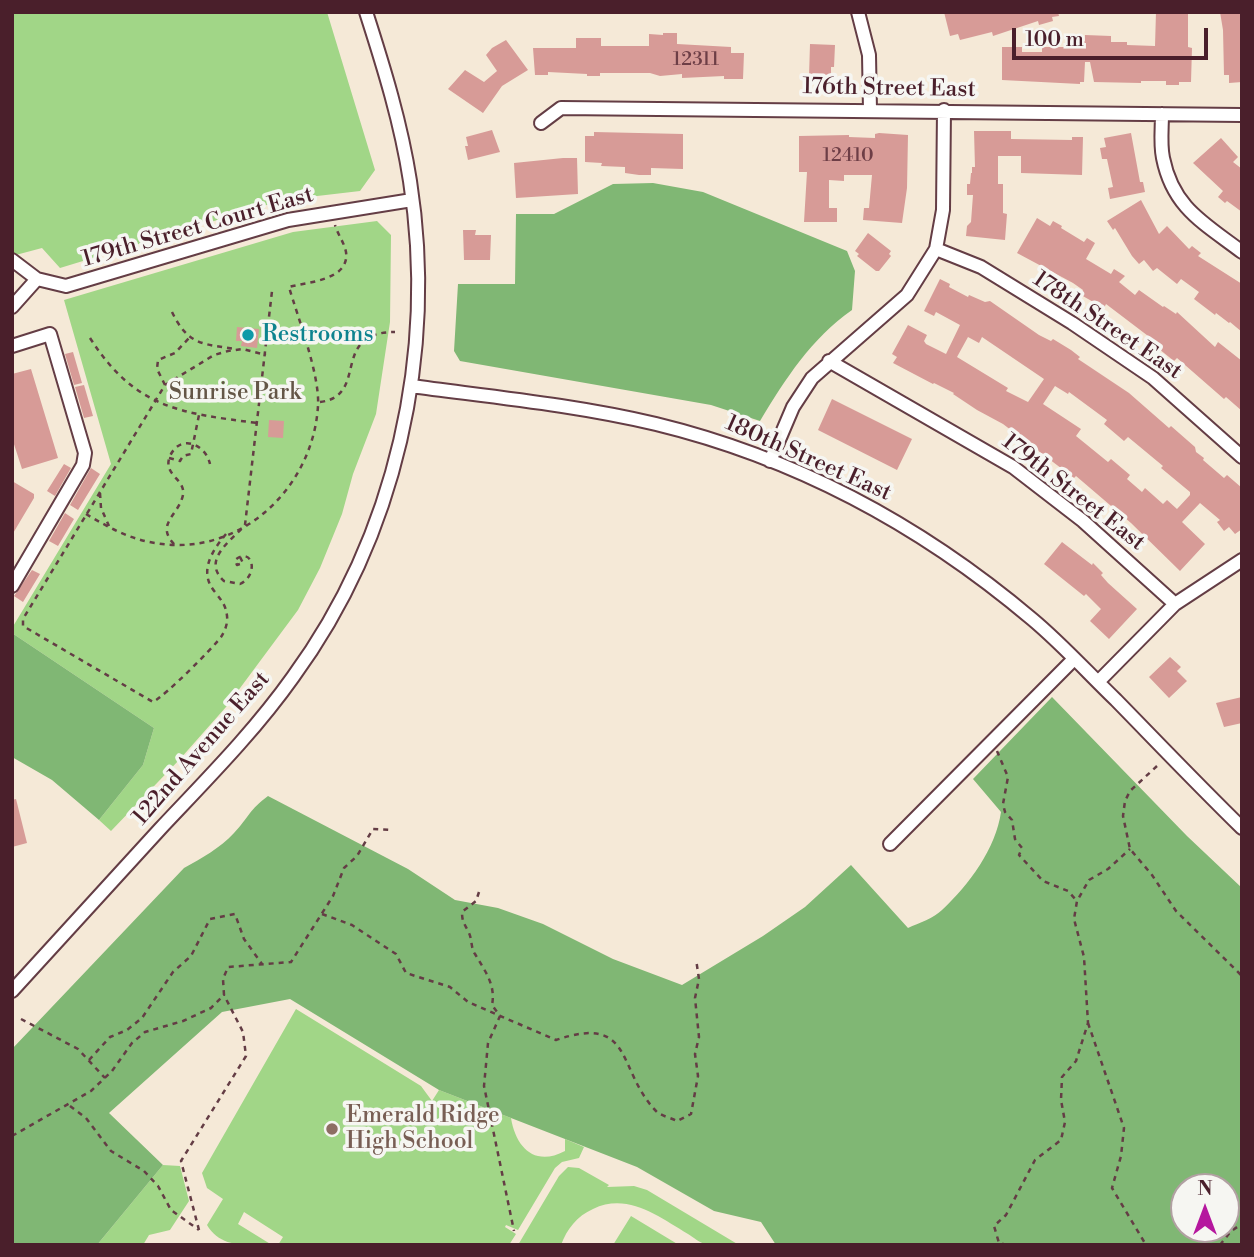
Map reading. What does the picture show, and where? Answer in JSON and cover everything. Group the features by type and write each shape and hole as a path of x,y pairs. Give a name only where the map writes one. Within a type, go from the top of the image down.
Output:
{"street":[{"name":"122nd Avenue East","path":"12,991 242,741 294,677 337,607 378,517 399,447 411,386 418,307 412,200 405,151 366,12"},
{"path":"858,12 869,55 870,110"},
{"name":"176th Street East","path":"541,123 561,108 1242,115"},
{"path":"770,461 793,407 812,377 906,295 936,249 943,210 944,110"},
{"path":"1162,114 1163,157 1174,190 1187,211 1242,252"},
{"name":"179th Street Court East","path":"37,279 66,286 288,220 412,200"},
{"name":"178th Street East","path":"936,249 981,267 1083,330 1153,378 1242,457"},
{"path":"12,260 37,279 12,307"},
{"path":"12,345 50,334 85,459 12,586"},
{"name":"179th Street East","path":"829,361 1013,467 1083,522 1175,604"},
{"name":"180th Street East","path":"411,386 602,412 717,441 850,496 901,524 980,577 1034,621 1242,828"},
{"path":"1098,682 1175,604 1242,560"},
{"path":"890,844 1074,659"}],"path":[{"path":"86,514 137,539 195,544 226,534 256,519 284,496 301,469 313,438 318,402 313,368 289,287 324,279 339,272 346,261 346,249 334,220"},
{"path":"240,557 247,557 251,561 249,577 240,584 224,581 216,571 216,558 244,525 272,292"},
{"path":"172,312 184,333 194,341 266,355"},
{"path":"318,402 334,399 341,393 356,350 366,338 381,332 395,332"},
{"path":"90,338 112,369 135,390 199,415 257,423"},
{"path":"165,385 157,369 158,360 175,353 190,338"},
{"path":"226,534 210,554 207,575 211,587 225,606 228,621 224,631 214,645 153,702 23,626 23,619 165,385 214,355 243,349"},
{"path":"169,458 180,461 186,454 191,454 199,415"},
{"path":"174,544 167,535 166,527 181,502 184,491 170,471 169,458 177,447 194,444 203,448 210,464"},
{"path":"100,493 101,508 110,528"},
{"path":"990,742 1002,760 1008,777 1004,812 1012,820 1014,839 1022,848 1019,855 1043,881 1068,891 1077,901"},
{"path":"1157,766 1130,791 1125,801 1123,816 1130,849 1152,875 1176,911 1242,976"},
{"path":"69,1105 86,1118 111,1151 144,1171 158,1186 171,1210 199,1230 181,1161 246,1056 243,1032 224,995 223,979 228,967 291,962 333,896 344,868 357,856 373,829 391,830"},
{"path":"1130,849 1108,869 1089,880 1077,901 1074,919 1084,957 1088,1023 1124,1128 1121,1156 1112,1188 1146,1245"},
{"path":"479,892 476,901 462,912 462,923 495,992 492,1005 500,1016"},
{"path":"89,1060 110,1037 127,1030 142,1018 173,972 191,956 210,919 235,914 244,939 262,964"},
{"path":"322,914 352,925 396,954 406,973 450,987 468,1002 556,1041 581,1032 607,1035 624,1052 632,1078 659,1114 677,1121 691,1114 698,1076 695,1054 699,1037 695,998 699,979 696,959"},
{"path":"12,1136 91,1091 105,1078 132,1043 145,1032 183,1021 211,1008 224,995"},
{"path":"500,1016 488,1043 484,1086 514,1231"},
{"path":"21,1019 78,1049 105,1078"},
{"path":"1007,1245 999,1244 995,1226 1006,1215 1035,1160 1061,1140 1065,1122 1061,1100 1062,1077 1076,1061 1088,1023"},
{"path":"1220,1245 1231,1231 1242,1224"}],"green space":[{"path":"12,12 327,12 375,170 360,191 283,200 60,268 42,248 12,256"},
{"path":"653,183 703,192 847,251 855,271 852,310 837,321 812,347 760,421 711,405 460,361 454,351 458,284 515,284 516,214 554,214 613,184"},
{"name":"Sunrise Park","path":"377,221 391,235 390,322 376,414 353,474 342,514 320,568 298,610 226,707 111,831 99,820 143,765 154,728 12,633 12,628 111,464 64,300 293,232"},
{"path":"12,633 154,728 143,765 99,820 52,780 12,757"},
{"path":"1052,697 1187,836 1242,888 1242,1245 776,1245 761,1222 714,1211 637,1167 439,1090 290,999 222,1012 109,1113 163,1165 97,1245 12,1245 12,1049 184,868 223,843 268,796 408,869 455,900 498,908 543,924 613,959 682,985 805,907 851,865 908,928 939,913 980,865 993,839 1001,812 973,779"},
{"path":"296,1009 421,1086 432,1101 439,1090 511,1118 522,1146 536,1156 545,1157 565,1151 565,1139 584,1147 579,1158 562,1162 555,1168 518,1230 506,1225 505,1227 516,1234 509,1245 278,1245 283,1237 244,1212 238,1224 272,1245 236,1244 220,1238 207,1225 223,1199 207,1188 202,1173"},
{"path":"163,1165 180,1166 189,1201 170,1230 149,1235 143,1245 97,1245"},
{"path":"568,1167 579,1168 609,1185 607,1187 634,1186 647,1190 739,1245 707,1245 654,1214 619,1203 606,1204 582,1215 570,1228 561,1245 518,1245 559,1176"},
{"path":"631,1216 679,1245 613,1245"}],"building":[{"path":"944,12 1058,12 1059,16 1039,25 1038,21 993,36 992,32 960,40 958,34 950,36"},
{"path":"1156,12 1188,12 1188,47 1192,48 1191,82 1166,85 1166,81 1094,82 1090,62 1085,62 1084,82 1080,84 1002,80 1002,47 1022,47 1022,52 1042,52 1042,47 1069,47 1069,40 1085,41 1085,35 1111,36 1111,42 1127,42 1127,45 1155,46"},
{"path":"1220,12 1242,12 1242,82 1229,83 1229,75 1224,75"},
{"path":"677,33 677,44 731,47 731,53 744,53 743,79 724,79 724,76 682,78 682,74 660,76 650,73 600,73 600,76 587,76 548,72 548,75 535,75 533,48 576,48 576,38 601,38 601,46 649,46 649,34"},
{"path":"506,40 528,70 502,86 483,113 448,89 465,70 484,82 497,71 486,55"},
{"path":"810,44 835,45 831,78 809,77"},
{"path":"492,130 500,152 468,160 466,137"},
{"path":"974,131 1011,131 1011,139 1072,140 1072,137 1083,137 1082,175 1021,173 1021,156 998,156 998,184 1003,184 1003,213 1007,214 1005,240 966,236 967,226 971,222 973,195 967,195 967,184 970,184 972,167 975,167"},
{"path":"594,132 683,134 683,169 651,168 651,175 639,175 625,173 625,167 585,162 585,136 594,136"},
{"path":"1131,133 1140,182 1143,182 1145,192 1110,199 1108,188 1113,187 1107,159 1102,159 1100,148 1106,147 1104,138"},
{"path":"875,134 908,135 907,188 902,223 863,220 864,208 869,208 872,175 844,175 844,181 829,180 829,208 837,208 837,222 804,222 807,172 799,172 799,136 849,135 875,138"},
{"path":"1221,138 1238,157 1233,162 1242,169 1242,212 1218,197 1223,191 1193,163"},
{"path":"577,158 578,194 516,198 514,163"},
{"path":"1141,200 1159,234 1167,226 1189,249 1192,246 1201,253 1198,256 1242,284 1242,332 1194,299 1199,292 1181,279 1177,284 1157,268 1153,271 1144,260 1139,264 1132,256 1115,228 1113,230 1107,221"},
{"path":"1037,218 1050,226 1053,221 1084,242 1087,238 1095,243 1086,259 1111,274 1114,269 1125,276 1119,282 1135,295 1139,290 1163,307 1176,314 1177,312 1215,347 1218,342 1242,361 1242,411 1177,358 1174,361 1154,345 1156,342 1106,304 1104,308 1081,295 1083,290 1073,283 1017,253"},
{"path":"463,230 476,230 475,235 491,235 490,260 464,260"},
{"path":"868,233 891,251 891,256 879,271 857,256 859,254 855,251"},
{"path":"940,279 968,297 969,295 985,302 990,301 1039,335 1051,341 1053,339 1071,350 1080,357 1078,359 1129,393 1169,428 1171,426 1195,447 1203,460 1224,478 1227,475 1242,488 1242,529 1235,534 1229,527 1224,531 1217,522 1220,520 1200,503 1182,522 1205,544 1180,571 1131,523 1076,476 1074,478 1003,424 954,393 893,363 897,357 892,354 908,325 927,335 924,341 926,344 946,354 960,325 936,312 934,316 924,311","holes":["968,337 979,343 982,337 1044,379 1028,402 1006,391 1008,388 957,357","1055,386 1068,394 1069,392 1107,420 1104,424 1124,441 1128,437 1163,466 1161,468 1190,492 1190,495 1177,509 1167,500 1163,504 1145,488 1142,492 1127,479 1130,475 1111,459 1108,462 1076,436 1081,429 1043,404"]},
{"name":"Restrooms","path":"237,327 259,329 257,348 241,346 242,341 236,341"},
{"path":"73,352 82,383 74,385 65,354"},
{"path":"31,369 58,458 22,469 12,438 12,374"},
{"path":"84,385 93,416 84,418 75,387"},
{"path":"832,399 912,439 897,470 818,430"},
{"path":"269,420 284,421 283,438 268,437"},
{"path":"64,464 71,468 55,496 47,491"},
{"path":"91,468 100,474 78,510 70,505"},
{"path":"12,481 34,494 34,498 12,535"},
{"path":"65,513 74,519 58,546 49,541"},
{"path":"1062,542 1092,565 1093,563 1108,583 1137,609 1109,639 1090,621 1101,609 1086,594 1084,596 1044,564"},
{"path":"32,570 40,574 23,602 14,596"},
{"path":"1170,657 1181,667 1177,671 1187,681 1169,698 1149,677"},
{"path":"1242,697 1242,723 1224,727 1216,703"},
{"path":"16,799 27,843 12,847 12,800"}],"place":[{"name":"Restrooms","path":"248,335"},
{"name":"Emerald Ridge High School","path":"332,1129"}]}
